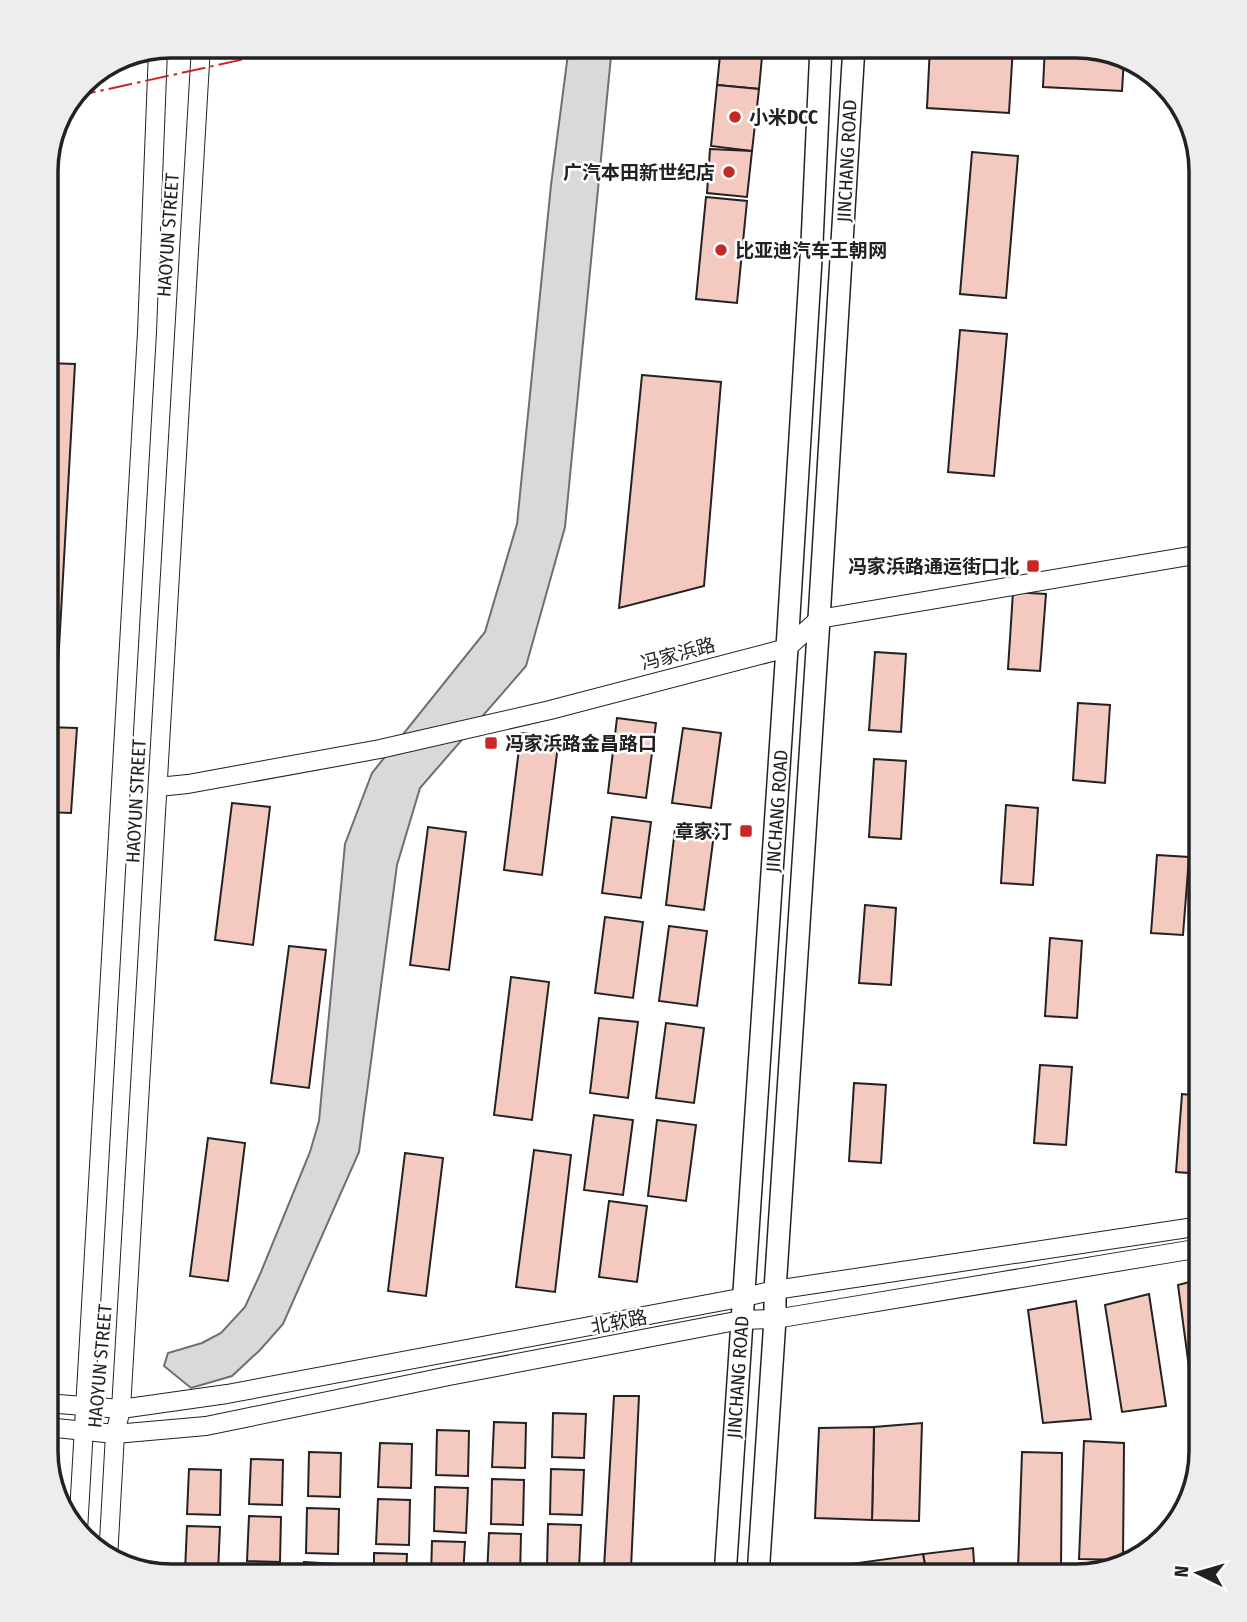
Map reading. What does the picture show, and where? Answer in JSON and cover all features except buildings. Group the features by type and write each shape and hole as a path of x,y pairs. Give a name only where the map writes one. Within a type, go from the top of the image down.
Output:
{"main road":[{"name":"JINCHANG ROAD","path":"726,1564 787,648 820,58"},
{"name":"JINCHANG ROAD","path":"759,1564 853,58"}],"street":[{"name":"HAOYUN STREET","path":"109,1545 115,1434 121,1409 200,58"},
{"name":"HAOYUN STREET","path":"79,1516 147,331 158,59"},
{"path":"819,619 1189,556"},
{"name":"冯家浜路","path":"158,787 188,784 380,749 475,728 787,648 819,619"},
{"name":"北软路","path":"58,1404 121,1409 227,1394 775,1290 1189,1228"},
{"name":"北软路","path":"58,1428 115,1434 206,1426 741,1320 775,1319 1189,1250"}],"shaded area":[{"path":"567,58 611,58 565,527 526,666 420,788 397,865 359,1152 283,1324 232,1376 191,1388 164,1366 168,1353 202,1343 221,1333 245,1307 310,1152 319,1121 345,844 372,773 485,632 517,524 551,185"}],"power":[{"path":"89,93 249,58"}],"place":[{"name":"小米DCC","path":"735,117"},
{"name":"广汽本田新世纪店","path":"729,172"},
{"name":"比亚迪汽车王朝网","path":"721,250"},
{"name":"冯家浜路通运街口北","path":"1033,566"},
{"name":"冯家浜路金昌路口","path":"491,743"},
{"name":"章家汀","path":"746,831"}]}
